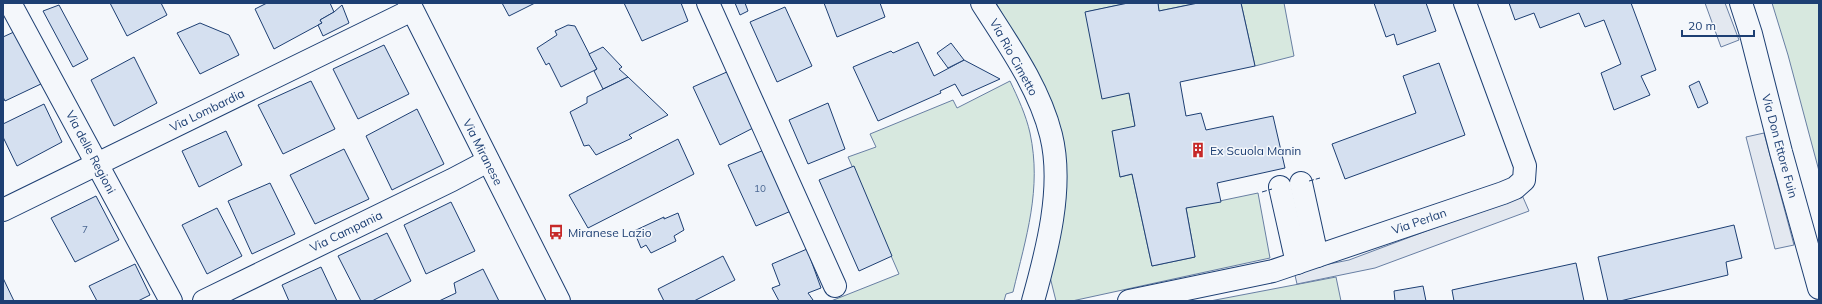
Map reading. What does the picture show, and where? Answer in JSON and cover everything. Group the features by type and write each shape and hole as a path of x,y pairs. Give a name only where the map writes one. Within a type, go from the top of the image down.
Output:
{"street":[{"path":"708,3 835,286"},
{"name":"Via Rio Cimetto","path":"982,3 1030,82 1051,136 1055,169 1053,213 1033,301"},
{"name":"Via Perlan","path":"1129,301 1273,271 1515,188 1524,180 1525,166 1465,3"},
{"name":"Via Don Ettore Fuin","path":"1741,3 1751,34 1781,152 1819,288"},
{"name":"Via Miranese","path":"410,6 558,301"},
{"name":"Via Lombardia","path":"3,210 98,164 410,6"},
{"name":"Via delle Regioni","path":"13,7 171,301"},
{"name":"Via Campania","path":"204,301 445,183 488,160"},
{"path":"1296,263 1291,185 1317,256"}],"shaded area":[{"path":"996,3 1128,3 1086,12 1129,93 1135,126 1120,177 1132,174 1152,266 1195,257 1186,208 1258,193 1270,258 1072,301 1056,301 1050,277 1065,206 1066,170 1063,144 1031,64"},
{"path":"1158,3 1198,3 1159,11"},
{"path":"1241,3 1284,3 1294,56 1255,66"},
{"path":"1705,3 1725,3 1739,40 1721,47"},
{"path":"1772,3 1819,3 1819,171 1788,55"},
{"path":"1010,81 1022,107 1030,133 1034,174 1031,213 1013,292 1006,294 1004,301 831,301 899,274 848,157 876,147 870,134 953,100 957,108"},
{"path":"1764,133 1794,245 1775,249 1746,137"},
{"path":"1522,195 1529,211 1375,268 1297,284 1294,271 1349,260"},
{"path":"1336,277 1341,301 1210,301"}],"building":[{"path":"110,3 161,3 167,15 127,36"},
{"path":"267,3 330,3 334,12 320,20 322,23 274,49 255,9"},
{"path":"502,3 535,3 509,16"},
{"path":"624,3 681,3 688,21 642,41"},
{"path":"735,3 745,3 748,11 740,15"},
{"path":"824,3 880,3 885,17 837,37"},
{"name":"Ex Scuola Manin","path":"1128,3 1158,3 1159,11 1198,3 1241,3 1255,66 1180,82 1186,116 1201,113 1206,130 1273,116 1285,168 1217,183 1221,202 1186,208 1195,257 1152,266 1132,174 1120,177 1112,131 1135,126 1129,93 1102,99 1085,12"},
{"path":"1374,3 1426,3 1436,31 1397,45 1394,34 1386,37"},
{"path":"1509,3 1631,3 1656,70 1641,76 1650,95 1614,110 1601,73 1621,64 1604,20 1585,27 1579,13 1540,28 1534,13 1515,20"},
{"path":"59,5 88,59 73,67 43,11"},
{"path":"342,5 349,23 323,36 318,25 322,23 320,20 334,12"},
{"path":"785,7 812,66 777,82 750,22"},
{"path":"200,23 229,35 239,55 200,74 177,33"},
{"path":"568,25 575,26 597,69 561,87 549,63 546,65 537,48 557,35 555,31"},
{"path":"16,31 43,83 5,101 3,97 3,37"},
{"path":"918,42 934,76 964,60 1000,79 962,96 955,84 940,91 941,93 878,121 853,67 891,51 893,53"},
{"path":"951,43 964,60 948,68 937,53"},
{"path":"384,45 409,94 358,119 333,69"},
{"path":"603,47 622,67 619,69 628,77 603,89 594,71 597,69 589,54"},
{"path":"134,57 157,103 114,126 91,80"},
{"path":"1439,63 1465,135 1345,179 1332,144 1416,113 1403,76"},
{"path":"729,71 755,127 720,145 693,87"},
{"path":"628,77 668,115 629,135 632,138 596,155 589,145 584,146 570,112 587,103 587,97"},
{"path":"311,81 335,129 283,154 258,105"},
{"path":"1699,81 1708,103 1698,108 1689,86"},
{"path":"828,103 845,149 808,164 789,120"},
{"path":"44,104 62,142 17,166 3,137 3,124"},
{"path":"417,109 444,164 392,190 366,136"},
{"path":"226,131 242,165 199,187 182,151"},
{"path":"678,139 694,174 588,228 569,195"},
{"path":"344,149 369,199 315,224 290,175"},
{"path":"764,150 791,211 756,226 728,165"},
{"path":"854,166 892,256 859,271 819,180"},
{"path":"270,183 295,234 252,254 228,201"},
{"path":"96,196 119,240 75,262 51,218"},
{"path":"451,202 475,251 426,274 404,225"},
{"path":"217,208 242,256 207,274 182,225"},
{"path":"678,213 684,230 674,236 676,241 651,253 646,245 641,248 634,231 664,217 664,219"},
{"path":"1734,225 1742,258 1726,262 1728,275 1620,301 1608,301 1598,257"},
{"path":"387,233 411,281 372,301 361,301 338,256"},
{"path":"807,249 821,288 808,293 813,300 811,301 779,301 772,288 780,285 772,264"},
{"path":"723,256 735,280 694,301 664,301 658,289"},
{"path":"1576,263 1584,301 1454,301 1452,290"},
{"path":"135,264 150,295 138,301 97,301 89,286"},
{"path":"321,267 337,301 289,301 282,285"},
{"path":"483,269 499,301 439,301 456,293 454,283"},
{"path":"3,278 14,301 3,301"},
{"path":"1423,286 1426,301 1395,301 1394,291"}],"fence":[{"path":"1309,181 1320,178"},
{"path":"1262,192 1272,189"}],"place":[{"name":"Ex Scuola Manin","path":"1198,150"},
{"name":"Miranese Lazio","path":"556,232"}]}
